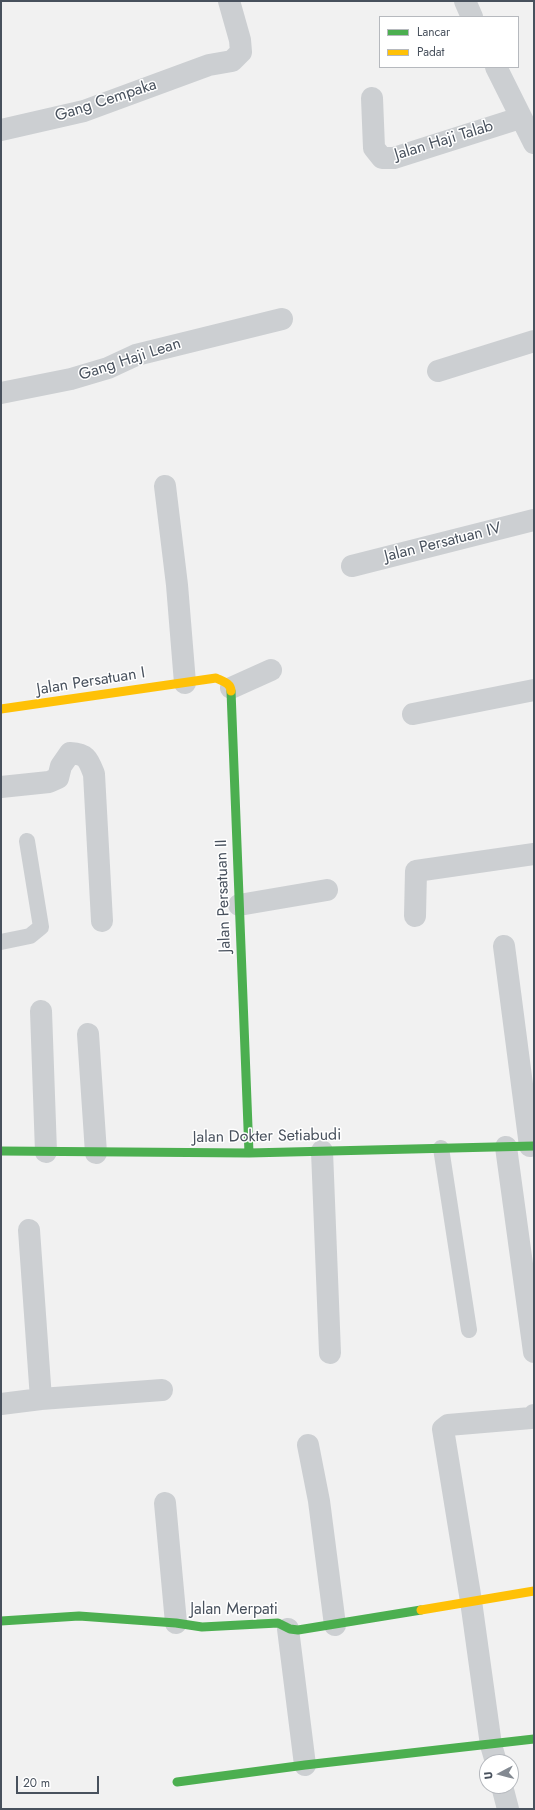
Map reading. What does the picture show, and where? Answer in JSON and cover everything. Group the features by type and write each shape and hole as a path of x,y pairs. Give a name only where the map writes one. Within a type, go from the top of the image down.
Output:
{"street":[{"name":"Gang Cempaka","path":"1,130 84,111 209,65 232,61 241,52 240,40 229,1"},
{"path":"465,1 472,16"},
{"path":"496,68 520,118 534,143"},
{"name":"Jalan Haji Talab","path":"372,98 374,148 382,158 394,158 520,118"},
{"name":"Gang Haji Lean","path":"1,393 71,379 108,368 136,355 282,319"},
{"path":"438,372 534,341"},
{"path":"165,486 177,585 185,683 216,678 226,682 231,688 271,670"},
{"name":"Jalan Persatuan IV","path":"352,566 534,520"},
{"name":"Jalan Persatuan I","path":"1,709 185,683"},
{"name":"Jalan Persatuan II","path":"231,688 249,1153"},
{"path":"413,714 534,690"},
{"path":"1,787 49,782 58,778 60,766 70,754 81,754 88,760 94,774 102,921"},
{"path":"415,916 416,870 534,854"},
{"path":"239,905 327,890"},
{"path":"504,946 532,1146"},
{"path":"41,1012 46,1152"},
{"path":"88,1034 96,1153"},
{"path":"506,1146 534,1352"},
{"name":"Jalan Dokter Setiabudi","path":"1,1151 96,1153 249,1153 532,1146"},
{"path":"322,1151 330,1353"},
{"path":"29,1230 41,1399"},
{"path":"1,1404 41,1399 162,1390"},
{"path":"493,1753 471,1601 443,1429 448,1425 531,1418 534,1415"},
{"path":"308,1446 319,1501 335,1625"},
{"path":"165,1503 176,1622"},
{"name":"Jalan Merpati","path":"1,1621 79,1616 176,1622 190,1627 208,1628 252,1622 281,1623 288,1629 298,1630 534,1591"},
{"path":"288,1629 305,1765"},
{"path":"177,1782 305,1765 493,1753 534,1739"},
{"path":"504,1794 508,1809"}],"lane":[{"path":"1,942 30,936 41,927 27,841"},
{"path":"441,1148 469,1330"}],"traffic: fast":[{"path":"231,691 249,1153"},
{"path":"1,1151 249,1153 534,1146"},
{"path":"1,1621 79,1616 176,1623 202,1627 278,1623 290,1629 298,1630 421,1610"},
{"path":"177,1782 305,1765 534,1739"}],"traffic: slow":[{"path":"1,709 216,678 228,684 231,691"},
{"path":"421,1610 534,1591"}]}
